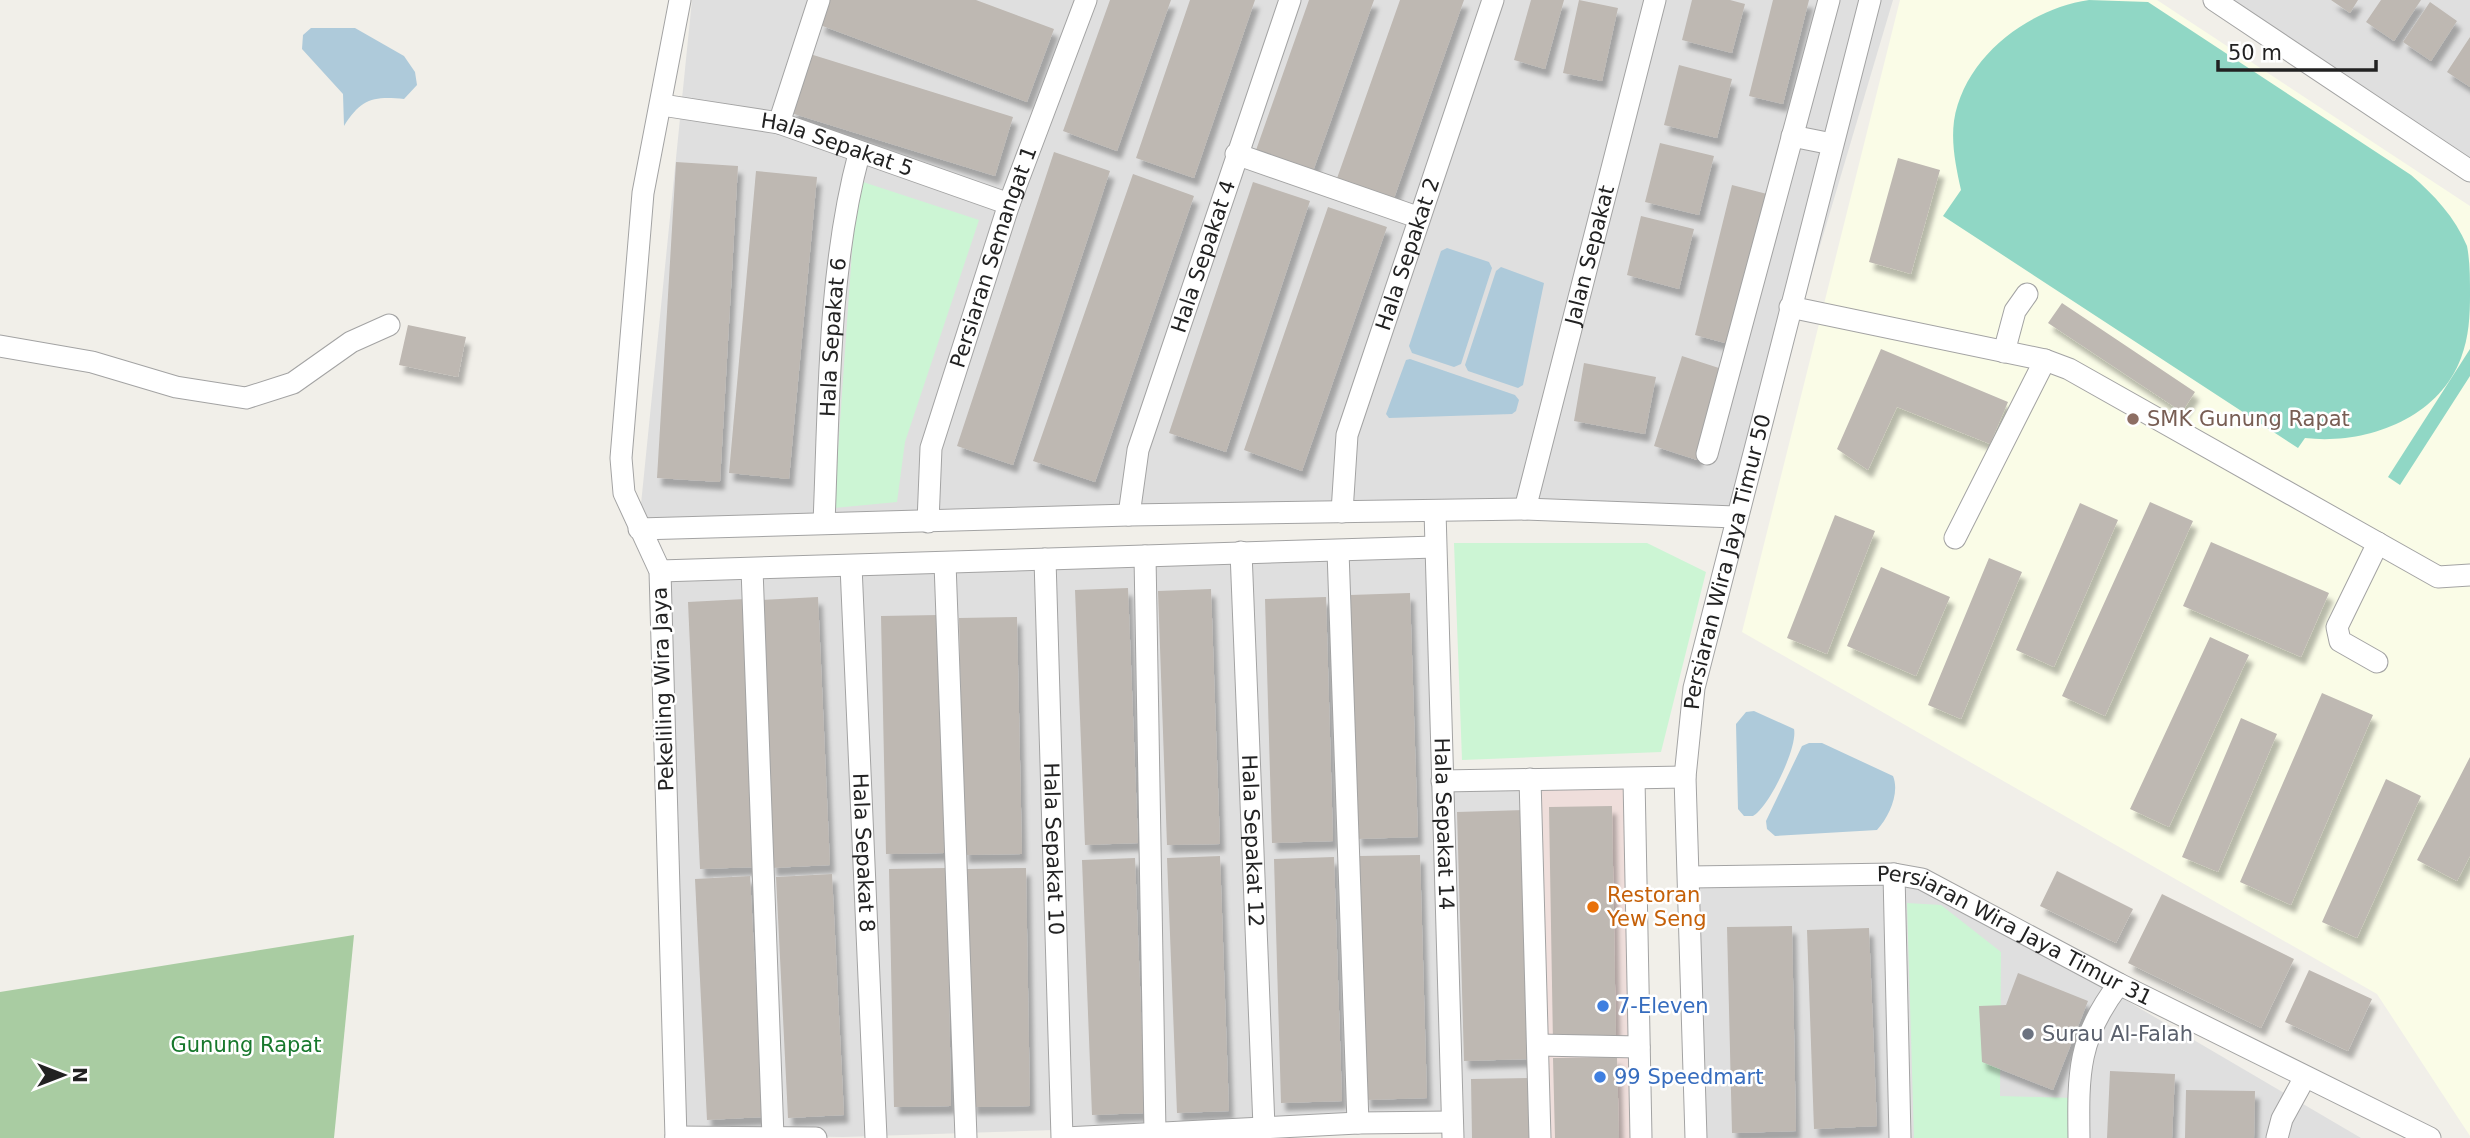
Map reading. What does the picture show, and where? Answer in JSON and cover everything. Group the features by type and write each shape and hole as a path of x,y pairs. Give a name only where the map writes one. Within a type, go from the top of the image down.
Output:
{"street":[{"name":"Pekeliling Wira Jaya","path":"676,1138 660,571 624,493 621,458 643,193 680,0"},
{"path":"779,123 819,0"},
{"name":"Persiaran Semangat 1","path":"928,522 931,448 1009,204 1086,0"},
{"name":"Hala Sepakat 4","path":"1129,516 1138,450 1290,0"},
{"name":"Hala Sepakat 2","path":"1342,512 1347,435 1493,0"},
{"name":"Jalan Sepakat","path":"1525,509 1655,0"},
{"path":"1707,454 1829,0"},
{"name":"Persiaran Wira Jaya Timur 50","path":"1696,1138 1685,777 1694,688 1735,517 1870,0"},
{"path":"2214,0 2470,171"},
{"name":"Hala Sepakat 5","path":"662,105 779,123 859,154 1009,204"},
{"path":"1793,136 1832,144"},
{"name":"Hala Sepakat 6","path":"824,523 831,379 845,216 859,154"},
{"path":"1236,154 1418,217"},
{"path":"2004,352 2015,311 2028,294"},
{"path":"1790,307 2045,360 2069,369 2438,577 2470,575"},
{"path":"0,346 92,362 176,387 246,398 293,383 351,342 389,325"},
{"path":"1955,538 2045,360"},
{"path":"639,529 1525,509 1735,517"},
{"name":"Hala Sepakat 14","path":"1435,511 1452,1130"},
{"path":"2377,662 2340,641 2337,627 2378,543"},
{"path":"660,571 1435,547"},
{"path":"1338,551 1357,1124"},
{"name":"Hala Sepakat 12","path":"1241,552 1264,1127"},
{"path":"1145,556 1155,1133"},
{"name":"Hala Sepakat 10","path":"1045,559 1064,1138"},
{"path":"945,563 966,1138"},
{"name":"Hala Sepakat 8","path":"851,566 876,1138"},
{"path":"752,569 773,1137"},
{"path":"1442,781 1685,777"},
{"path":"1530,779 1540,1138"},
{"path":"1634,779 1641,1138"},
{"path":"1894,874 1900,1138"},
{"name":"Persiaran Wira Jaya Timur 31","path":"1689,877 1894,874 1922,879 2119,984 2431,1138"},
{"path":"2079,1138 2078,1079 2082,1051 2099,1010 2119,984"},
{"path":"1538,1045 1639,1047"},
{"path":"2277,1138 2282,1119 2305,1077"},
{"path":"1064,1138 1357,1124 1452,1130"},
{"path":"676,1138 816,1138"}],"shaded area":[{"path":"692,0 1893,0 1741,512 639,524"},
{"name":"SMK Gunung Rapat","path":"1900,0 2157,0 2470,206 2470,1136 2377,994 1742,632"},
{"path":"2217,0 2470,0 2470,167"},
{"path":"1434,549 1442,781 1530,779 1641,1138 1456,1138 1454,1117 843,1137 681,1134 661,573"},
{"path":"1635,779 1642,1138 1542,1138 1534,781"},
{"path":"1683,878 1926,883 2361,1138 1692,1138"}],"green space":[{"path":"2089,0 2148,2 2411,175 2443,207 2467,246 2470,310 2461,358 2450,380 2435,398 2396,424 2351,437 2305,438 2298,448 1943,216 1961,190 1954,156 1953,130 1960,98 1971,76 2002,40 2022,25 2066,5"},
{"path":"857,180 979,220 905,442 897,502 834,508"},
{"path":"2470,349 2470,376 2400,485 2388,477"},
{"path":"1454,543 1647,543 1706,572 1661,752 1462,760"},
{"path":"1907,903 1941,905 2001,952 2000,1096 2074,1098 2074,1138 1914,1138"},
{"name":"Gunung Rapat","path":"354,935 334,1138 0,1138 0,992"}],"water":[{"path":"311,28 355,28 404,56 415,72 417,85 404,99 384,98 369,101 356,110 344,126 343,94 302,49 303,35"},
{"path":"1447,248 1489,262 1492,268 1461,364 1454,367 1412,353 1409,346 1441,251"},
{"path":"1501,267 1544,283 1523,385 1518,388 1468,371 1465,365 1496,271"},
{"path":"1410,359 1515,395 1519,400 1516,411 1512,414 1389,418 1386,414 1406,360"},
{"path":"1754,711 1794,729 1794,738 1787,762 1767,801 1753,816 1744,816 1738,809 1736,724 1746,712"},
{"path":"1822,743 1893,776 1895,790 1892,804 1877,830 1775,836 1767,829 1766,821 1802,746"}],"building":[{"path":"829,0 976,0 1054,29 1027,102 820,25"},
{"path":"1110,0 1171,0 1117,151 1063,131"},
{"path":"1190,0 1255,0 1194,178 1136,158"},
{"path":"1309,0 1374,0 1312,174 1255,153"},
{"path":"1400,0 1464,0 1392,204 1335,184"},
{"path":"1531,0 1564,0 1545,69 1514,60"},
{"path":"1579,0 1618,8 1602,81 1563,73"},
{"path":"1692,0 1730,0 1745,4 1732,53 1682,40"},
{"path":"1773,0 1809,0 1783,104 1749,96"},
{"path":"2331,0 2358,0 2350,13"},
{"path":"2381,0 2421,0 2394,41 2366,22"},
{"path":"2430,2 2457,21 2431,61 2403,42"},
{"path":"2470,37 2470,87 2447,72"},
{"path":"810,54 1013,117 995,176 791,113"},
{"path":"1679,65 1732,79 1717,138 1664,125"},
{"path":"1660,143 1714,156 1699,215 1645,202"},
{"path":"1054,152 1110,171 1013,465 957,446"},
{"path":"1898,158 1940,170 1911,274 1869,262"},
{"path":"676,162 738,166 720,482 657,478"},
{"path":"756,171 817,177 789,479 729,473"},
{"path":"1133,174 1194,196 1095,482 1033,461"},
{"path":"1253,182 1310,201 1226,452 1169,433"},
{"path":"1732,185 1767,194 1729,344 1695,335"},
{"path":"1328,207 1387,227 1302,471 1244,450"},
{"path":"1641,216 1694,229 1679,289 1627,275"},
{"path":"2062,303 2195,392 2182,412 2048,323"},
{"path":"408,325 466,337 458,377 399,365"},
{"path":"1881,349 2008,402 1990,444 1897,407 1868,470 1837,449"},
{"path":"1682,356 1725,370 1697,460 1654,446"},
{"path":"1584,363 1656,377 1645,434 1574,421"},
{"path":"2150,502 2193,521 2105,716 2062,696"},
{"path":"2080,503 2118,520 2054,667 2016,650"},
{"path":"1835,515 1875,531 1827,654 1787,638"},
{"path":"2211,542 2329,593 2301,657 2183,606"},
{"path":"1989,558 2022,572 1961,719 1928,705"},
{"path":"1881,567 1950,597 1916,676 1847,646"},
{"path":"1128,588 1138,843 1085,845 1075,590"},
{"path":"1211,589 1220,844 1167,845 1158,591"},
{"path":"1410,593 1418,837 1357,839 1350,595"},
{"path":"818,597 830,865 772,868 761,600"},
{"path":"1326,597 1333,841 1272,843 1265,599"},
{"path":"745,599 757,867 700,869 688,602"},
{"path":"939,615 944,853 886,854 881,616"},
{"path":"1017,617 1022,854 964,855 959,618"},
{"path":"2210,637 2249,655 2169,827 2130,809"},
{"path":"2322,693 2373,715 2291,905 2240,882"},
{"path":"2241,718 2277,734 2218,872 2182,857"},
{"path":"2470,757 2470,856 2457,881 2417,860"},
{"path":"2386,779 2421,796 2357,938 2322,922"},
{"path":"1612,806 1616,1042 1553,1043 1549,807"},
{"path":"1525,810 1531,1059 1464,1061 1457,812"},
{"path":"1420,855 1427,1098 1366,1100 1359,856"},
{"path":"1220,856 1229,1111 1177,1113 1167,858"},
{"path":"1334,857 1342,1101 1281,1103 1274,859"},
{"path":"1135,858 1145,1113 1092,1115 1082,860"},
{"path":"947,868 951,1106 894,1107 889,869"},
{"path":"1026,868 1030,1106 972,1107 967,869"},
{"path":"2057,871 2133,909 2116,943 2040,906"},
{"path":"832,874 844,1115 788,1118 776,877"},
{"path":"750,876 763,1117 707,1120 695,879"},
{"path":"2162,894 2294,959 2261,1028 2128,963"},
{"path":"1792,926 1796,1131 1732,1133 1727,927"},
{"path":"1869,928 1877,1126 1814,1129 1807,930"},
{"path":"2309,970 2372,999 2348,1051 2285,1022"},
{"name":"Surau Al-Falah","path":"2018,973 2088,1001 2053,1090 1982,1062 1979,1006 2006,1005"},
{"path":"1617,1057 1619,1138 1555,1138 1553,1058"},
{"path":"2110,1071 2175,1074 2172,1138 2107,1138"},
{"path":"1531,1078 1532,1138 1472,1138 1471,1079"},
{"path":"2186,1090 2255,1091 2254,1138 2185,1138"}],"place":[{"name":"SMK Gunung Rapat","path":"2133,419"},
{"name":"Restoran Yew Seng","path":"1593,907"},
{"name":"7-Eleven","path":"1603,1006"},
{"name":"Surau Al-Falah","path":"2028,1034"},
{"name":"99 Speedmart","path":"1600,1077"}]}
